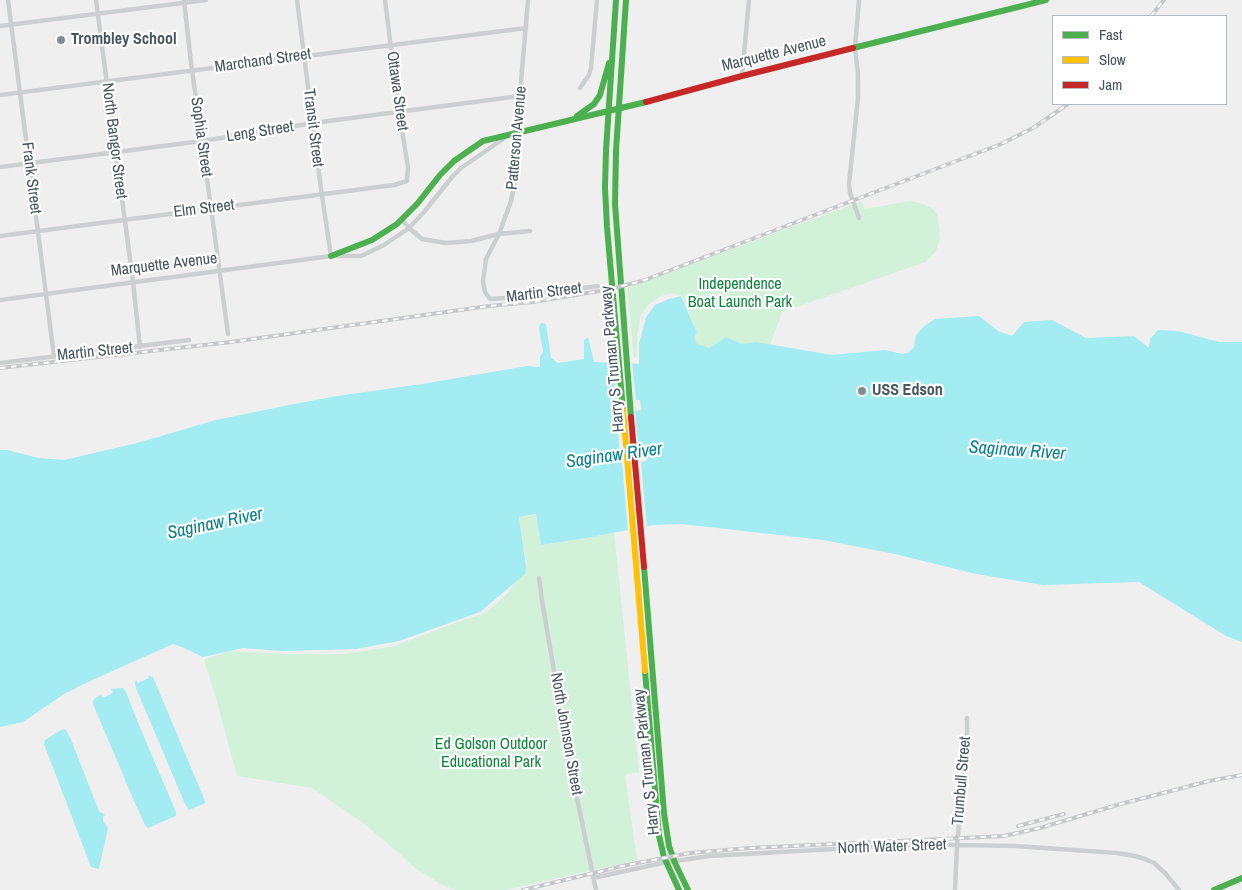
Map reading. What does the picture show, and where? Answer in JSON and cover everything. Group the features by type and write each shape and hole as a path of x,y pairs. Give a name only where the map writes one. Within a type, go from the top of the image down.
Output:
{"main road":[{"name":"Harry S Truman Parkway","path":"616,0 608,111 605,188 607,227 659,836 664,857 678,887"},
{"name":"Harry S Truman Parkway","path":"626,0 616,151 615,204 618,256 667,832 669,846 675,863 688,890"},
{"name":"Marquette Avenue","path":"331,256 372,240 402,220 440,175 461,155 483,141 1046,0"},
{"path":"573,119 594,104 600,95 612,52"},
{"path":"1214,890 1242,878"}],"street":[{"name":"Frank Street","path":"8,0 54,356"},
{"name":"North Bangor Street","path":"96,0 140,346"},
{"path":"0,26 184,1 206,0"},
{"name":"Transit Street","path":"297,0 331,256"},
{"name":"Ottawa Street","path":"385,0 408,167 407,181"},
{"name":"Patterson Avenue","path":"490,299 485,292 483,282 486,259 499,234 511,201 516,176 517,133 528,0"},
{"path":"580,88 589,76 591,68 597,0"},
{"path":"742,76 748,0"},
{"path":"859,0 855,48 858,98 849,184 850,193 859,218"},
{"name":"Sophia Street","path":"184,1 228,334"},
{"name":"Marchand Street","path":"0,95 526,28"},
{"name":"Leng Street","path":"0,167 202,141 313,123 520,96"},
{"name":"Marquette Avenue","path":"0,300 331,256 360,256 384,245 409,228 461,168 509,135"},
{"name":"Elm Street","path":"0,236 394,185 407,181"},
{"path":"402,220 422,239 446,243 471,241 499,234 530,231"},
{"name":"Martin Street","path":"490,299 598,286"},
{"name":"Martin Street","path":"0,363 189,340"},
{"name":"North Johnson Street","path":"539,578 571,768 596,890"},
{"name":"Trumbull Street","path":"955,890 967,718"},
{"name":"North Water Street","path":"593,878 671,861 709,856 924,844 957,844 1117,852 1154,863 1179,890"}],"green space":[{"name":"Independence Boat Launch Park","path":"862,201 865,209 910,201 932,208 938,216 940,239 936,251 925,262 782,312 770,345 756,342 742,344 726,337 710,348 697,344 694,337 697,333 682,296 672,293 661,296 648,305 640,316 637,334 637,356 634,358 627,288"},
{"name":"Ed Golson Outdoor Educational Park","path":"536,515 541,545 614,532 639,772 625,775 637,860 506,890 455,890 439,883 415,868 366,825 312,788 237,776 204,660 228,651 344,654 395,646 486,613 507,594 527,565 519,517"}],"water":[{"name":"Saginaw River","path":"681,296 697,333 694,337 697,344 710,348 726,337 742,344 756,342 832,355 885,350 903,354 908,353 914,347 916,335 924,326 935,319 979,316 998,331 1012,336 1024,322 1052,320 1086,338 1134,336 1149,348 1150,339 1158,330 1178,331 1219,342 1242,342 1242,642 1226,636 1139,582 1043,585 976,574 895,554 823,540 682,524 653,525 541,545 536,514 519,517 526,566 525,574 480,612 399,641 356,649 281,651 243,648 203,657 173,644 64,694 23,722 0,727 0,450 39,458 64,460 137,443 216,420 289,405 527,366 540,367 540,357 543,352 539,327 541,323 546,324 551,358 558,363 584,359 584,340 588,337 594,362 639,364 639,344 646,317 655,305"},
{"path":"148,676 153,677 205,801 205,803 189,810 136,688 136,680 138,683 149,678"},
{"path":"123,688 176,812 176,816 148,828 134,801 93,704 95,698 101,695 103,698 113,693 111,689"},
{"path":"65,729 70,737 99,811 105,815 103,821 108,828 99,869 91,867 44,744 45,740"}],"pier":[{"path":"613,361 632,362 636,400 640,400 641,410 635,411 639,451 646,451 647,461 641,462 647,528 628,532 622,462 618,461 620,453 616,412 613,404 617,401"}],"railway":[{"path":"1152,15 1164,0"},
{"path":"0,368 231,342 489,306 533,302 606,290 642,281 1001,144 1033,128 1067,105"},
{"path":"523,890 627,865 690,853 749,848 1004,836 1040,828 1117,805 1209,781 1242,775"},
{"path":"1018,826 1064,814"}],"traffic: fast":[{"path":"616,0 605,188 623,410"},
{"path":"626,0 616,151 615,204 631,417"},
{"path":"853,48 1046,0"},
{"path":"577,116 594,104 600,95 609,63"},
{"path":"331,256 372,240 397,224 454,161 483,141 646,102"},
{"path":"644,567 664,813 669,846 688,890"},
{"path":"645,671 659,836 664,857 679,890"},
{"path":"1214,890 1242,878"}],"traffic: slow":[{"path":"623,410 645,671"}],"traffic: jam":[{"path":"646,102 853,48"},
{"path":"631,417 644,567"}],"place":[{"name":"Trombley School","path":"61,40"},
{"name":"USS Edson","path":"862,391"}]}
